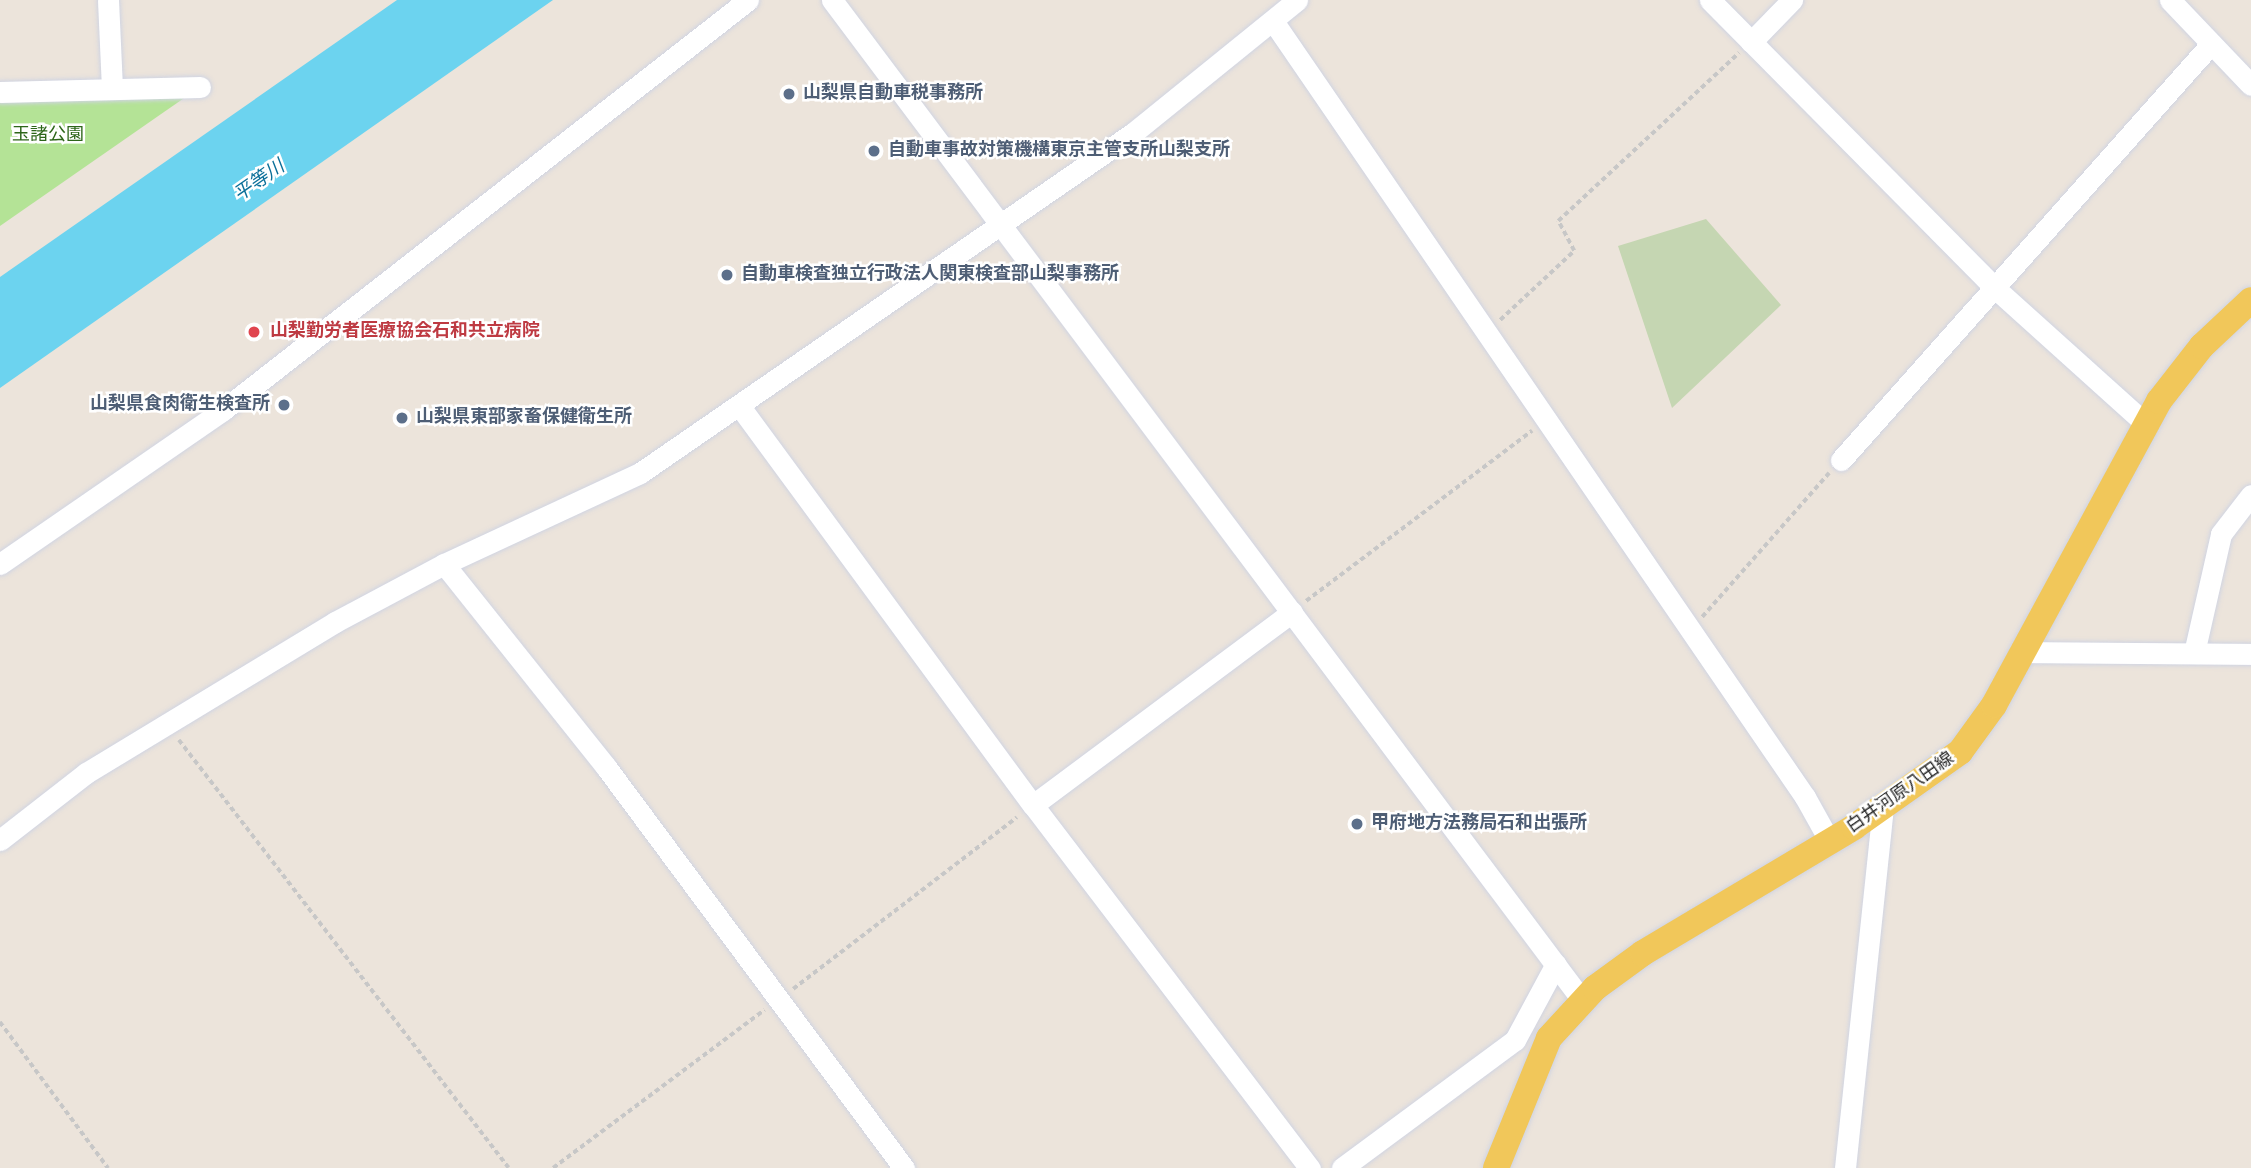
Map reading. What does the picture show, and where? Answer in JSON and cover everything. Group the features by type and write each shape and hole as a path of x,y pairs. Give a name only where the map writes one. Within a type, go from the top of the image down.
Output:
{"main road":[{"name":"白井河原八田線","path":"1496,1168 1549,1038 1582,1000 1643,953 1830,842 1961,752 2023,652 2145,423 2176,376 2251,300"}],"street":[{"path":"108,0 112,86"},
{"path":"0,564 223,410 748,0"},
{"path":"832,0 1582,1000"},
{"path":"0,840 86,773 335,622 444,564 640,474 741,408 1003,227 1133,133 1297,0"},
{"path":"1710,0 1996,289 2145,423"},
{"path":"1751,43 1792,0"},
{"path":"2170,0 2251,85"},
{"path":"1273,21 1488,332 1545,422 1805,797 1830,842"},
{"path":"1841,460 1996,289 2211,44"},
{"path":"0,75 0,92 112,86 200,87"},
{"path":"741,408 1033,805 1310,1168"},
{"path":"2194,653 2221,534 2251,495"},
{"path":"444,564 606,767 904,1168"},
{"path":"1033,805 1292,612"},
{"path":"2023,652 2251,654"},
{"path":"1845,1168 1883,808"},
{"path":"1342,1168 1515,1040 1556,964"}],"path":[{"path":"1488,332 1574,251 1558,221 1751,43"},
{"path":"1292,612 1545,422"},
{"path":"1689,631 1841,460"},
{"path":"167,724 509,1168"},
{"path":"553,1168 1033,805"},
{"path":"0,1022 108,1168"}],"green space":[{"name":"玉諸公園","path":"200,87 0,226 0,92"},
{"path":"1706,219 1781,305 1672,408 1618,246"}],"water":[{"name":"平等川","path":"397,0 553,0 0,388 0,277"}],"place":[{"name":"山梨県自動車税事務所","path":"789,94"},
{"name":"自動車事故対策機構東京主管支所山梨支所","path":"874,151"},
{"name":"自動車検査独立行政法人関東検査部山梨事務所","path":"727,275"},
{"name":"山梨勤労者医療協会石和共立病院","path":"254,332"},
{"name":"山梨県食肉衛生検査所","path":"284,405"},
{"name":"山梨県東部家畜保健衛生所","path":"402,418"},
{"name":"甲府地方法務局石和出張所","path":"1357,824"}]}
